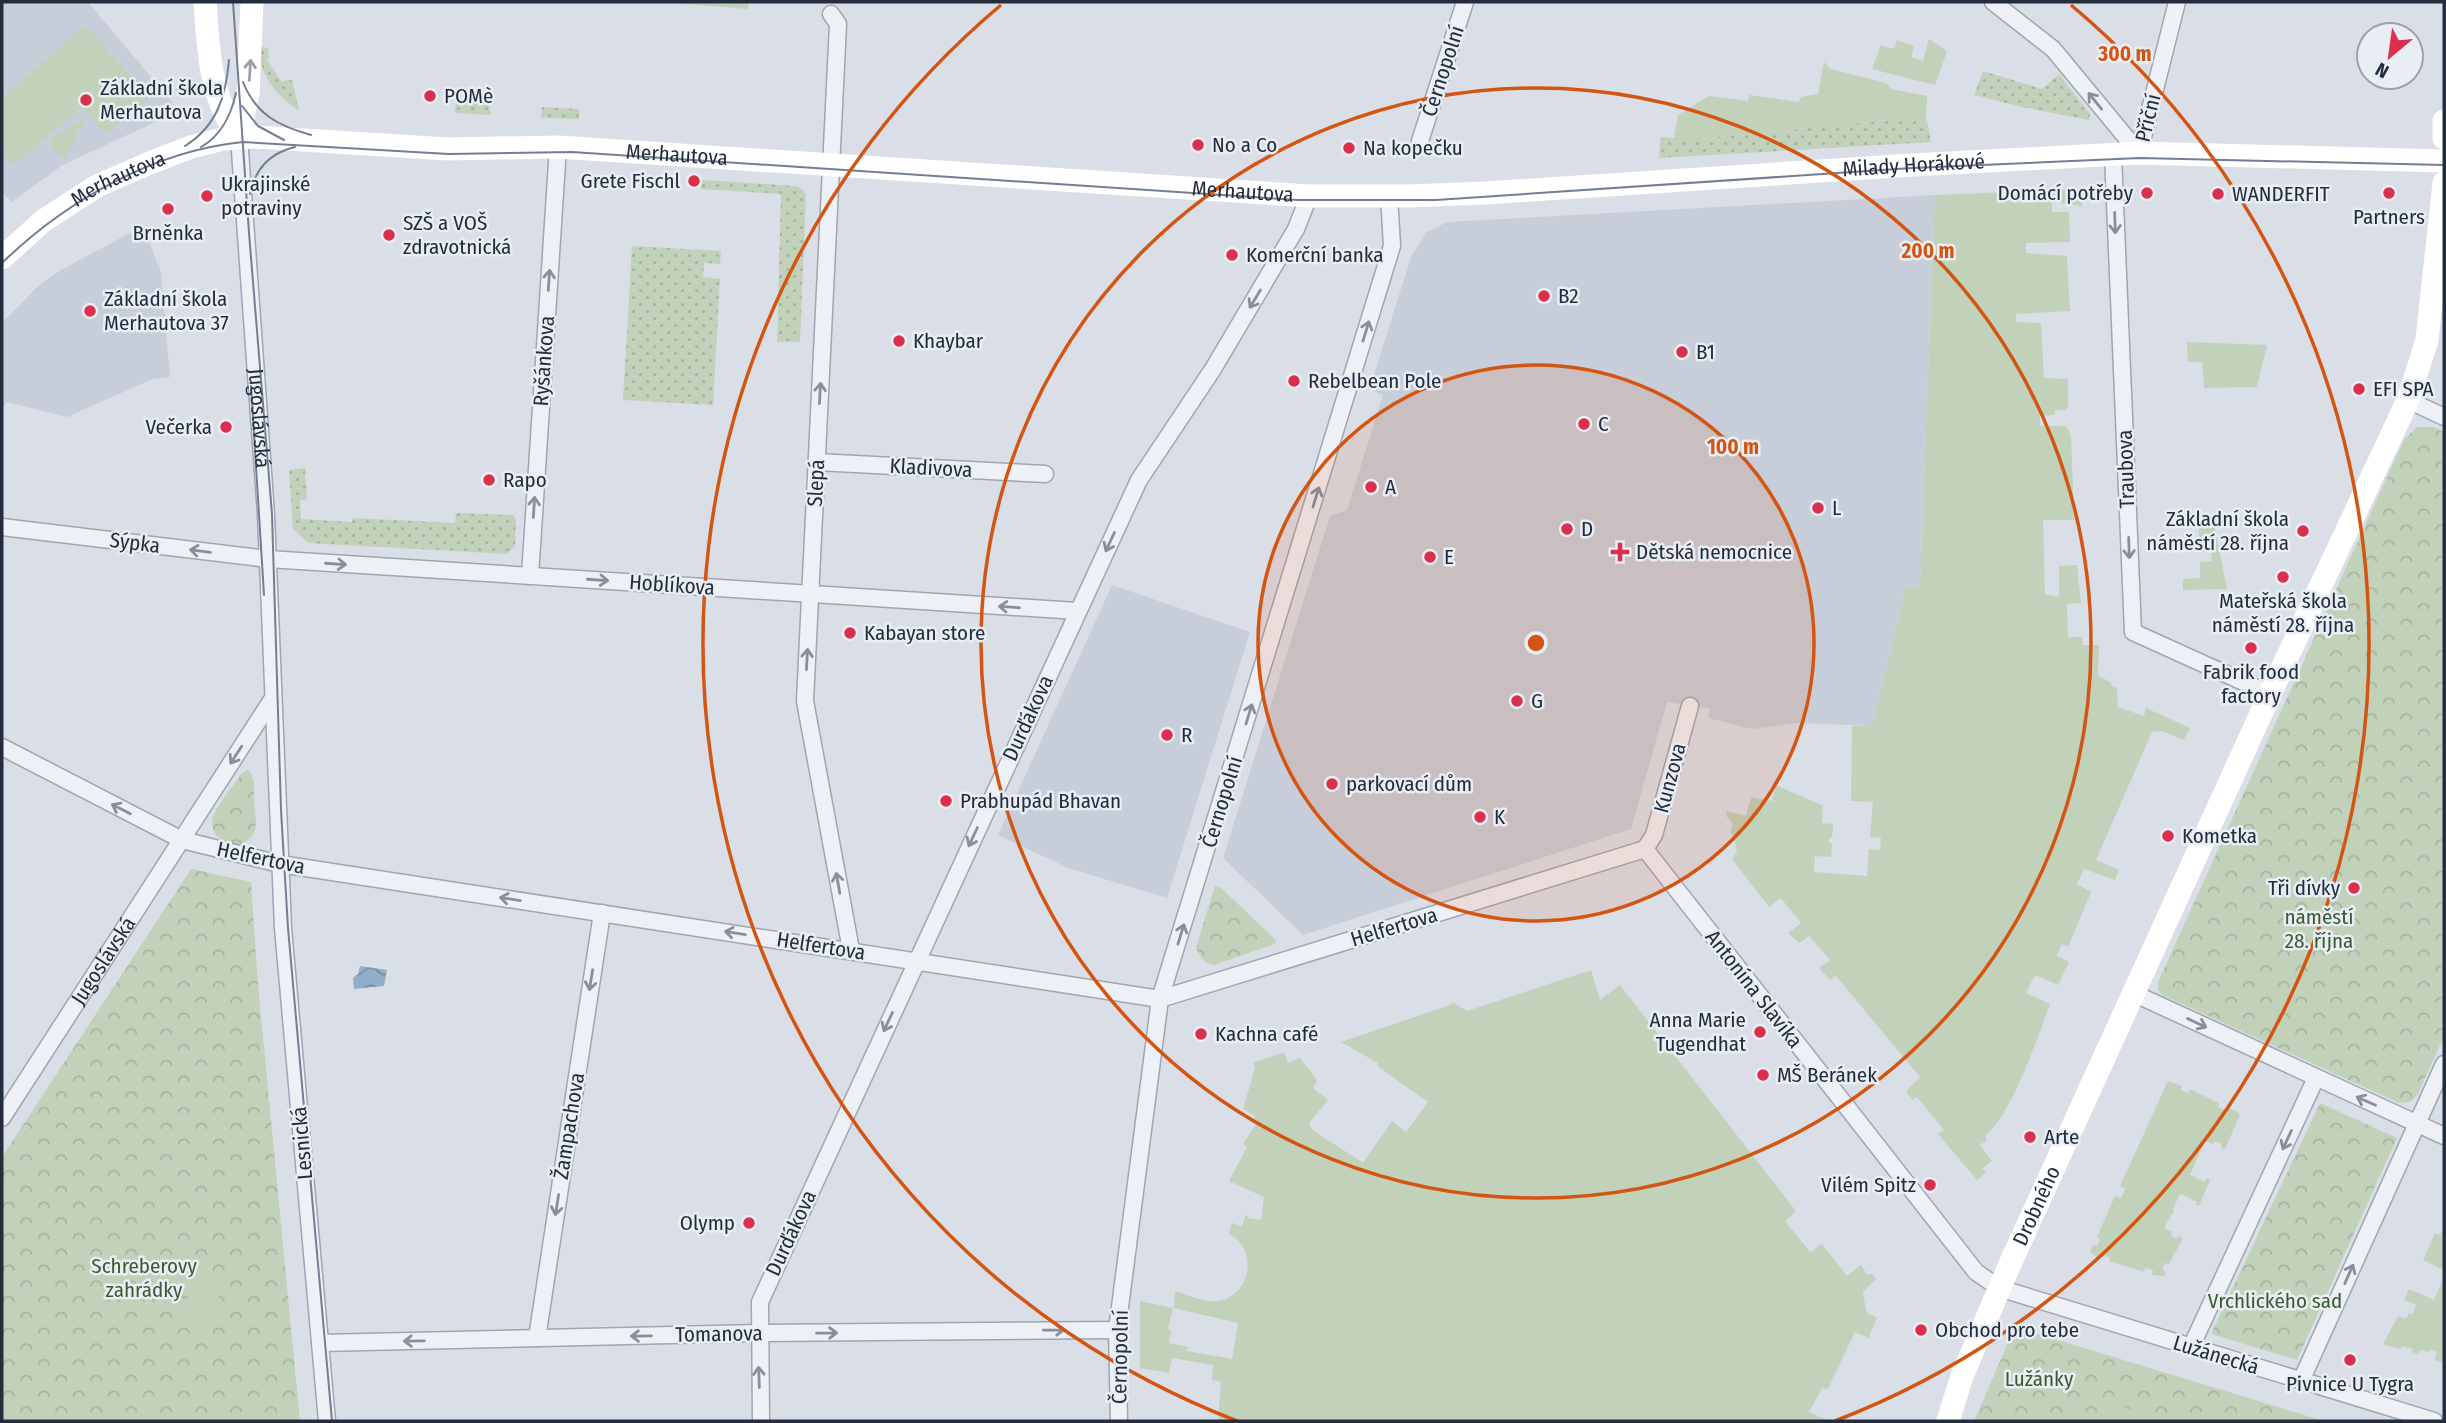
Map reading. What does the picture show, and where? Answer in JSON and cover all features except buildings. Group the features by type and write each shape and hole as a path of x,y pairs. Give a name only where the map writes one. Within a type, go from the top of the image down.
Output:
{"street":[{"name":"Jugoslávská","path":"205,2 212,70 221,104 239,137"},
{"name":"Jugoslávská","path":"252,2 248,94 239,137 267,514 280,864"},
{"name":"Černopolní","path":"1420,141 1465,2"},
{"path":"1993,2 2053,49 2139,153"},
{"name":"Příční","path":"2139,153 2177,2"},
{"name":"Slepá","path":"831,14 838,24 805,701 851,950"},
{"path":"2444,121 2444,138"},
{"name":"Merhautova","path":"2,258 43,220 97,186 191,147 239,137 448,149 558,147 1310,196 1386,196"},
{"name":"Ryšánkova","path":"530,576 558,147"},
{"name":"Milady Horákové","path":"1386,196 1485,193 1912,164 2139,153 2444,161"},
{"name":"Traubova","path":"2113,155 2133,632 2270,694"},
{"path":"2444,183 2427,340 2408,400 2270,694 2135,994 2444,1136"},
{"name":"Durďákova","path":"761,1421 758,1333 760,1302 1139,480 1213,369 1296,229 1310,196"},
{"name":"Černopolní","path":"1119,1421 1117,1330 1160,999 1392,246 1386,196"},
{"path":"2408,400 2444,417"},
{"name":"Kladivova","path":"817,462 1045,474"},
{"name":"Sýpka","path":"2,527 268,559"},
{"name":"Hoblíkova","path":"268,559 1077,611"},
{"name":"Jugoslávská","path":"2,1118 274,698"},
{"name":"Kunzova","path":"1645,849 1654,835 1690,706"},
{"name":"Helfertova","path":"2,747 182,840 280,864 1160,999 1645,849"},
{"name":"Antonína Slavíka","path":"1645,849 1976,1272 1999,1288"},
{"name":"Lesnická","path":"280,864 283,928 327,1421"},
{"name":"Žampachova","path":"537,1338 602,913"},
{"name":"Drobného","path":"1948,1421 1962,1376 1999,1288 2135,994"},
{"path":"2301,1381 2444,1063"},
{"path":"2191,1348 2316,1078"},
{"name":"Lužánecká","path":"1999,1288 2434,1421"},
{"name":"Tomanova","path":"320,1343 758,1333 1117,1330"}],"shaded area":[{"name":"Základní škola Merhautova","path":"2,2 88,2 173,103 153,123 63,165 11,202 2,192"},
{"name":"Dětská nemocnice","path":"1935,195 1920,587 1906,587 1872,726 1797,723 1752,729 1708,718 1710,709 1667,702 1631,829 1303,935 1223,858 1330,516 1347,510 1383,395 1375,392 1371,384 1411,257 1427,232 1447,222"},
{"name":"Základní škola Merhautova 37","path":"143,226 161,272 170,377 153,379 67,417 7,402 2,408 2,323 39,285 61,270"},
{"path":"1112,585 1250,632 1167,898 1068,868 998,835"}],"green space":[{"path":"661,2 749,2 748,9"},
{"path":"86,25 125,70 14,165 2,152 2,98"},
{"path":"1929,39 1947,51 1935,85 1872,69 1881,45 1894,49 1897,40 1914,46 1911,57 1923,61"},
{"path":"259,45 269,49 270,57 267,59 281,81 292,80 299,110 282,98 265,74"},
{"path":"1824,62 1831,69 1886,83 1891,89 1927,96 1926,116 1660,143 1661,137 1674,138 1678,115 1709,96 1748,101 1749,95 1799,102 1800,97 1818,94"},
{"path":"126,71 148,98 105,134 83,108"},
{"path":"1983,71 2042,89 2059,74 2090,114 2089,120 1974,95"},
{"path":"456,102 489,104 491,115 455,113"},
{"path":"542,107 579,109 579,119 541,118"},
{"path":"1926,116 1931,142 1659,158 1660,143"},
{"path":"83,118 86,124 80,126 66,159 55,152 49,141"},
{"path":"702,180 796,186 806,194 800,342 777,342 781,194 701,189"},
{"path":"2080,189 2082,206 2052,202 2052,212 2069,212 2070,242 2026,243 2026,253 2067,256 2070,311 2016,314 2016,322 2041,323 2044,378 2068,379 2066,410 2055,410 2055,415 2040,416 2040,426 2066,426 2071,435 2074,520 2043,520 2045,594 2059,597 2059,566 2077,565 2081,603 2067,604 2068,637 2082,637 2083,645 2099,645 2098,676 2117,688 2118,707 2144,716 2146,708 2190,728 2184,740 2162,731 2152,732 2096,860 2119,870 2115,880 2084,869 2077,884 2091,892 2068,947 2062,944 2057,956 2069,962 2058,985 2035,975 2026,993 2050,1004 2014,1094 1995,1126 1985,1136 1987,1140 1980,1145 1992,1161 1982,1168 1986,1173 1977,1180 1938,1134 1944,1130 1917,1097 1912,1100 1906,1091 1920,1077 1836,976 1830,980 1819,968 1830,960 1809,936 1799,943 1788,933 1801,923 1781,898 1769,907 1732,859 1737,852 1734,837 1730,832 1733,824 1726,811 1746,816 1751,797 1772,801 1776,785 1823,806 1822,823 1833,824 1832,838 1829,838 1829,843 1832,843 1831,857 1815,856 1814,872 1867,876 1869,849 1880,850 1881,838 1870,837 1873,802 1851,801 1852,726 1872,726 1906,587 1920,586 1935,195"},
{"path":"632,246 721,251 720,264 704,263 703,277 720,279 713,405 623,400"},
{"path":"2187,342 2267,345 2257,387 2204,388 2202,362 2188,362"},
{"name":"náměstí 28. října","path":"2417,427 2434,427 2444,432 2444,1036 2417,1096 2410,1102 2399,1103 2162,995 2158,982 2404,440"},
{"path":"305,468 307,499 300,500 301,519 352,522 353,518 455,523 456,513 513,515 516,520 515,546 507,554 308,543 293,529 289,470"},
{"path":"2212,514 2227,589 2183,590 2183,579 2200,578 2200,562 2212,561 2211,552 2200,552 2198,515"},
{"path":"248,770 254,785 255,829 243,843 227,843 215,832 212,824 214,814 242,773"},
{"name":"Schreberovy zahrádky","path":"191,869 251,882 258,985 300,1421 2,1421 2,1157"},
{"path":"1215,886 1220,887 1276,940 1275,944 1214,965 1202,959 1196,947"},
{"path":"1591,970 1600,1000 1620,985 1796,1211 1785,1221 1810,1252 1822,1244 1847,1276 1862,1264 1867,1274 1872,1274 1876,1279 1863,1292 1866,1312 1877,1318 1869,1336 1871,1339 1855,1332 1828,1389 1822,1388 1809,1412 1830,1421 1218,1421 1221,1382 1212,1380 1213,1365 1172,1358 1169,1373 1140,1368 1140,1301 1173,1308 1168,1329 1171,1330 1169,1343 1188,1347 1187,1351 1232,1359 1238,1323 1174,1308 1175,1291 1202,1300 1218,1301 1238,1291 1244,1282 1247,1271 1245,1250 1229,1234 1232,1223 1242,1226 1246,1214 1248,1218 1261,1220 1264,1197 1229,1181 1247,1147 1243,1144 1257,1123 1253,1120 1255,1116 1243,1109 1255,1068 1253,1063 1284,1052 1288,1063 1300,1058 1317,1080 1313,1088 1328,1100 1309,1123 1311,1129 1363,1163 1392,1121 1406,1132 1428,1102 1377,1066 1378,1063 1341,1042 1453,1004 1451,1001 1467,1011"},
{"path":"2168,1081 2182,1086 2181,1090 2188,1093 2190,1089 2219,1103 2218,1107 2225,1110 2227,1107 2240,1115 2225,1149 2215,1141 2213,1144 2205,1141 2190,1175 2205,1182 2207,1178 2210,1180 2199,1206 2196,1205 2197,1202 2180,1194 2164,1228 2172,1232 2171,1236 2183,1238 2169,1264 2165,1263 2162,1270 2166,1272 2164,1276 2152,1275 2153,1270 2145,1268 2144,1272 2109,1261 2110,1257 2102,1255 2100,1259 2090,1252 2093,1245 2097,1246 2100,1239 2097,1237 2115,1196 2121,1198 2125,1189 2120,1186"},
{"name":"Vrchlického sad","path":"2320,1103 2397,1138 2297,1360 2211,1334"},
{"path":"2444,1227 2444,1270 2423,1260 2435,1233 2440,1235"},
{"path":"191,1274 221,1278 213,1332 183,1327"},
{"path":"2444,1277 2444,1363 2434,1360 2437,1352 2430,1349 2429,1352 2420,1350 2418,1354 2412,1352 2413,1349 2402,1346 2400,1349 2383,1344 2398,1316 2406,1319 2409,1313 2413,1314 2416,1305 2404,1300 2409,1289 2434,1300"},
{"name":"Lužánky","path":"2015,1327 2324,1421 1974,1421"},
{"path":"2120,1405 2159,1421 2113,1421"}],"water":[{"path":"360,966 387,970 384,986 354,989 353,978 358,974"}],"tram line":[{"path":"233,2 272,514 281,810 288,928 332,1421"},
{"path":"185,146 205,129 218,109 229,60"},
{"path":"243,82 255,103 270,118 311,135"},
{"path":"201,147 215,137 224,124 236,93"},
{"path":"242,106 258,126 284,140"},
{"path":"2,263 54,219 113,183 176,156 243,142 449,154 572,152 1298,200 1436,200 1912,168 2140,158 2444,165"},
{"path":"250,194 252,185 265,163 278,153 295,147"},
{"path":"251,386 264,595"}],"place":[{"name":"POMè","path":"430,96"},
{"name":"Základní škola Merhautova","path":"86,100"},
{"name":"No a Co","path":"1198,145"},
{"name":"Na kopečku","path":"1349,148"},
{"name":"Grete Fischl","path":"694,181"},
{"name":"Domácí potřeby","path":"2147,193"},
{"name":"Partners","path":"2389,193"},
{"name":"WANDERFIT","path":"2218,194"},
{"name":"Ukrajinské potraviny","path":"207,196"},
{"name":"Brněnka","path":"168,209"},
{"name":"SZŠ a VOŠ zdravotnická","path":"389,235"},
{"name":"Komerční banka","path":"1232,255"},
{"name":"B2","path":"1544,296"},
{"name":"Základní škola Merhautova 37","path":"90,311"},
{"name":"Khaybar","path":"899,341"},
{"name":"B1","path":"1682,352"},
{"name":"Rebelbean Pole","path":"1294,381"},
{"name":"EFI SPA","path":"2359,389"},
{"name":"C","path":"1584,424"},
{"name":"Večerka","path":"226,427"},
{"name":"Rapo","path":"489,480"},
{"name":"A","path":"1371,487"},
{"name":"L","path":"1818,508"},
{"name":"D","path":"1567,529"},
{"name":"Základní škola náměstí 28. října","path":"2303,531"},
{"name":"Dětská nemocnice","path":"1620,552"},
{"name":"E","path":"1430,557"},
{"name":"Mateřská škola náměstí 28. října","path":"2283,577"},
{"name":"Kabayan store","path":"850,633"},
{"name":"Fabrik food factory","path":"2251,648"},
{"name":"G","path":"1517,701"},
{"name":"R","path":"1167,735"},
{"name":"parkovací dům","path":"1332,784"},
{"name":"Prabhupád Bhavan","path":"946,801"},
{"name":"K","path":"1480,817"},
{"name":"Kometka","path":"2168,836"},
{"name":"Tři dívky","path":"2354,888"},
{"name":"Anna Marie Tugendhat","path":"1760,1032"},
{"name":"Kachna café","path":"1201,1034"},
{"name":"MŠ Beránek","path":"1763,1075"},
{"name":"Arte","path":"2030,1137"},
{"name":"Vilém Spitz","path":"1930,1185"},
{"name":"Olymp","path":"749,1223"},
{"name":"Obchod pro tebe","path":"1921,1330"},
{"name":"Pivnice U Tygra","path":"2350,1360"}]}
